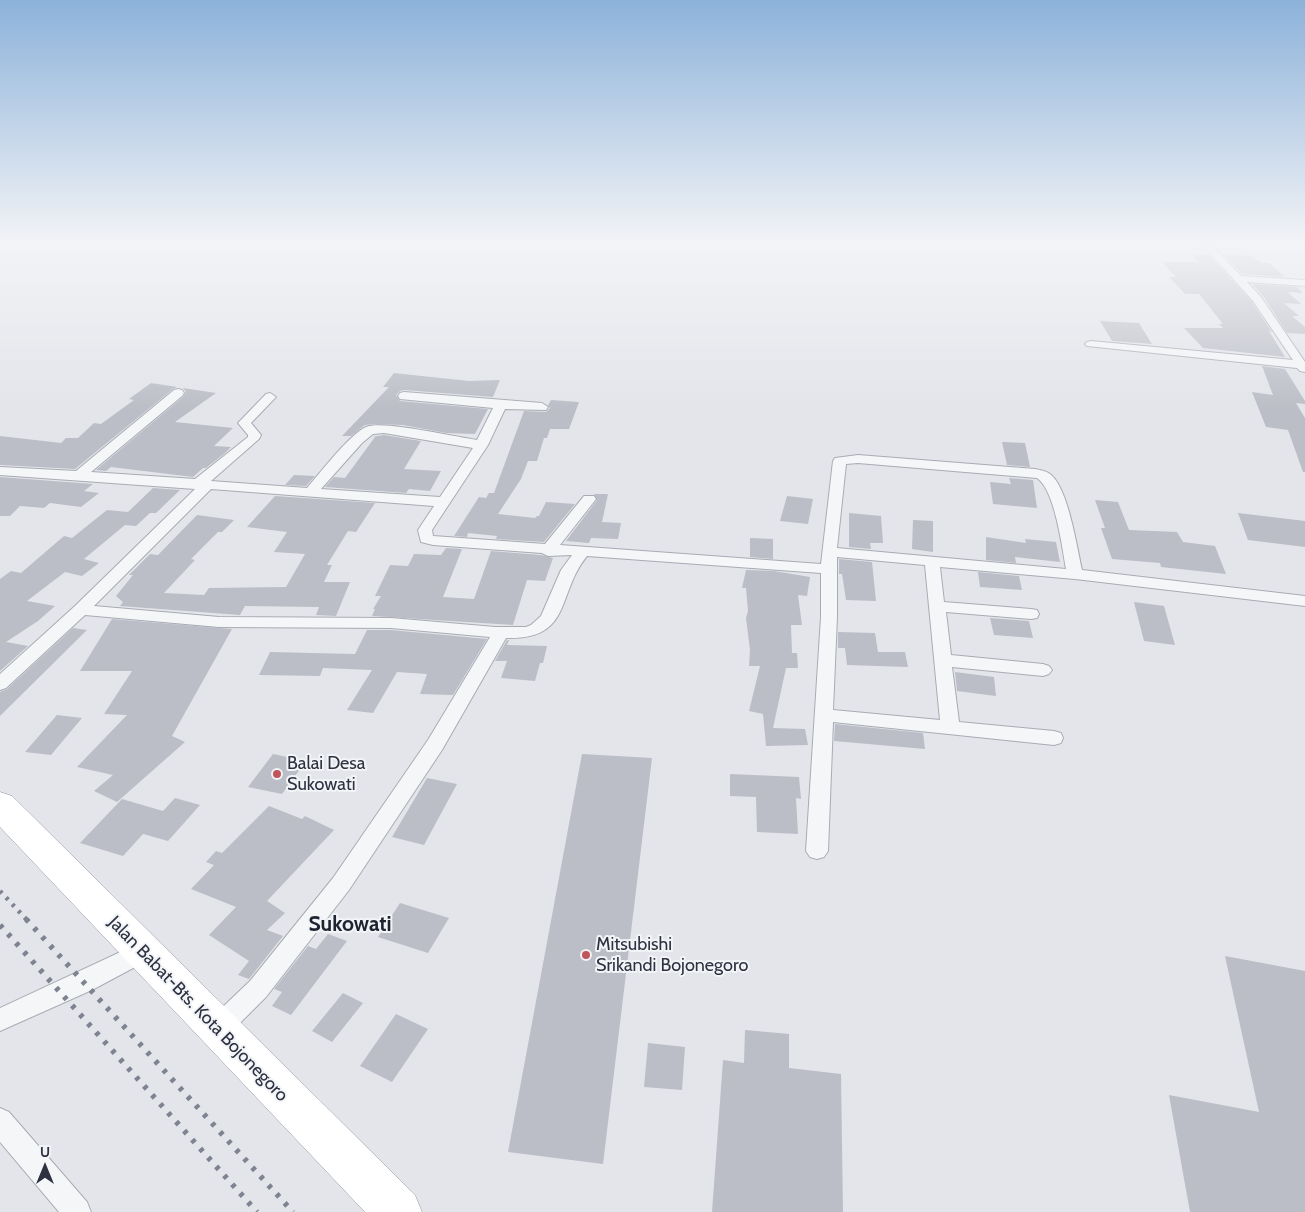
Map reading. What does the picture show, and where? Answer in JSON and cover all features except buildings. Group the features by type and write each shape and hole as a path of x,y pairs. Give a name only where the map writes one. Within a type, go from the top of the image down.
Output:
{"highway":[{"name":"Jalan Babat-Bts. Kota Bojonegoro","path":"0,805 398,1212"}],"street":[{"path":"1255,297 1304,367"},
{"path":"1091,344 1304,367"},
{"path":"79,475 178,393"},
{"path":"404,396 542,407"},
{"path":"0,684 81,610 202,486 253,439 253,432 244,423 270,397"},
{"path":"501,405 481,445 426,530 426,539 548,551 829,561 932,562 1075,574 1305,601"},
{"path":"310,493 357,440 370,430 384,429 481,445"},
{"path":"817,851 829,616 829,561 840,461 858,459 936,464 1029,472 1044,476 1052,487 1055,496 1075,574"},
{"path":"0,471 79,475 202,486 444,502"},
{"path":"548,551 589,499"},
{"path":"81,610 205,622 389,623 438,625 501,633 529,632 539,628 547,621 568,572 583,552"},
{"path":"932,562 950,727"},
{"path":"936,606 1031,614"},
{"path":"218,1029 258,989 340,884 435,745 501,633"},
{"path":"942,660 1043,670"},
{"path":"823,715 1054,738"},
{"path":"0,1020 84,982 142,952"},
{"path":"0,1121 77,1212"}],"railway":[{"path":"0,891 27,920"},
{"path":"26,919 293,1212"},
{"path":"0,925 257,1212"}],"place":[{"name":"Balai Desa Sukowati","path":"277,774"},
{"name":"Mitsubishi Srikandi Bojonegoro","path":"586,955"}],"district":[{"name":"Sukowati","path":"350,925"}]}
